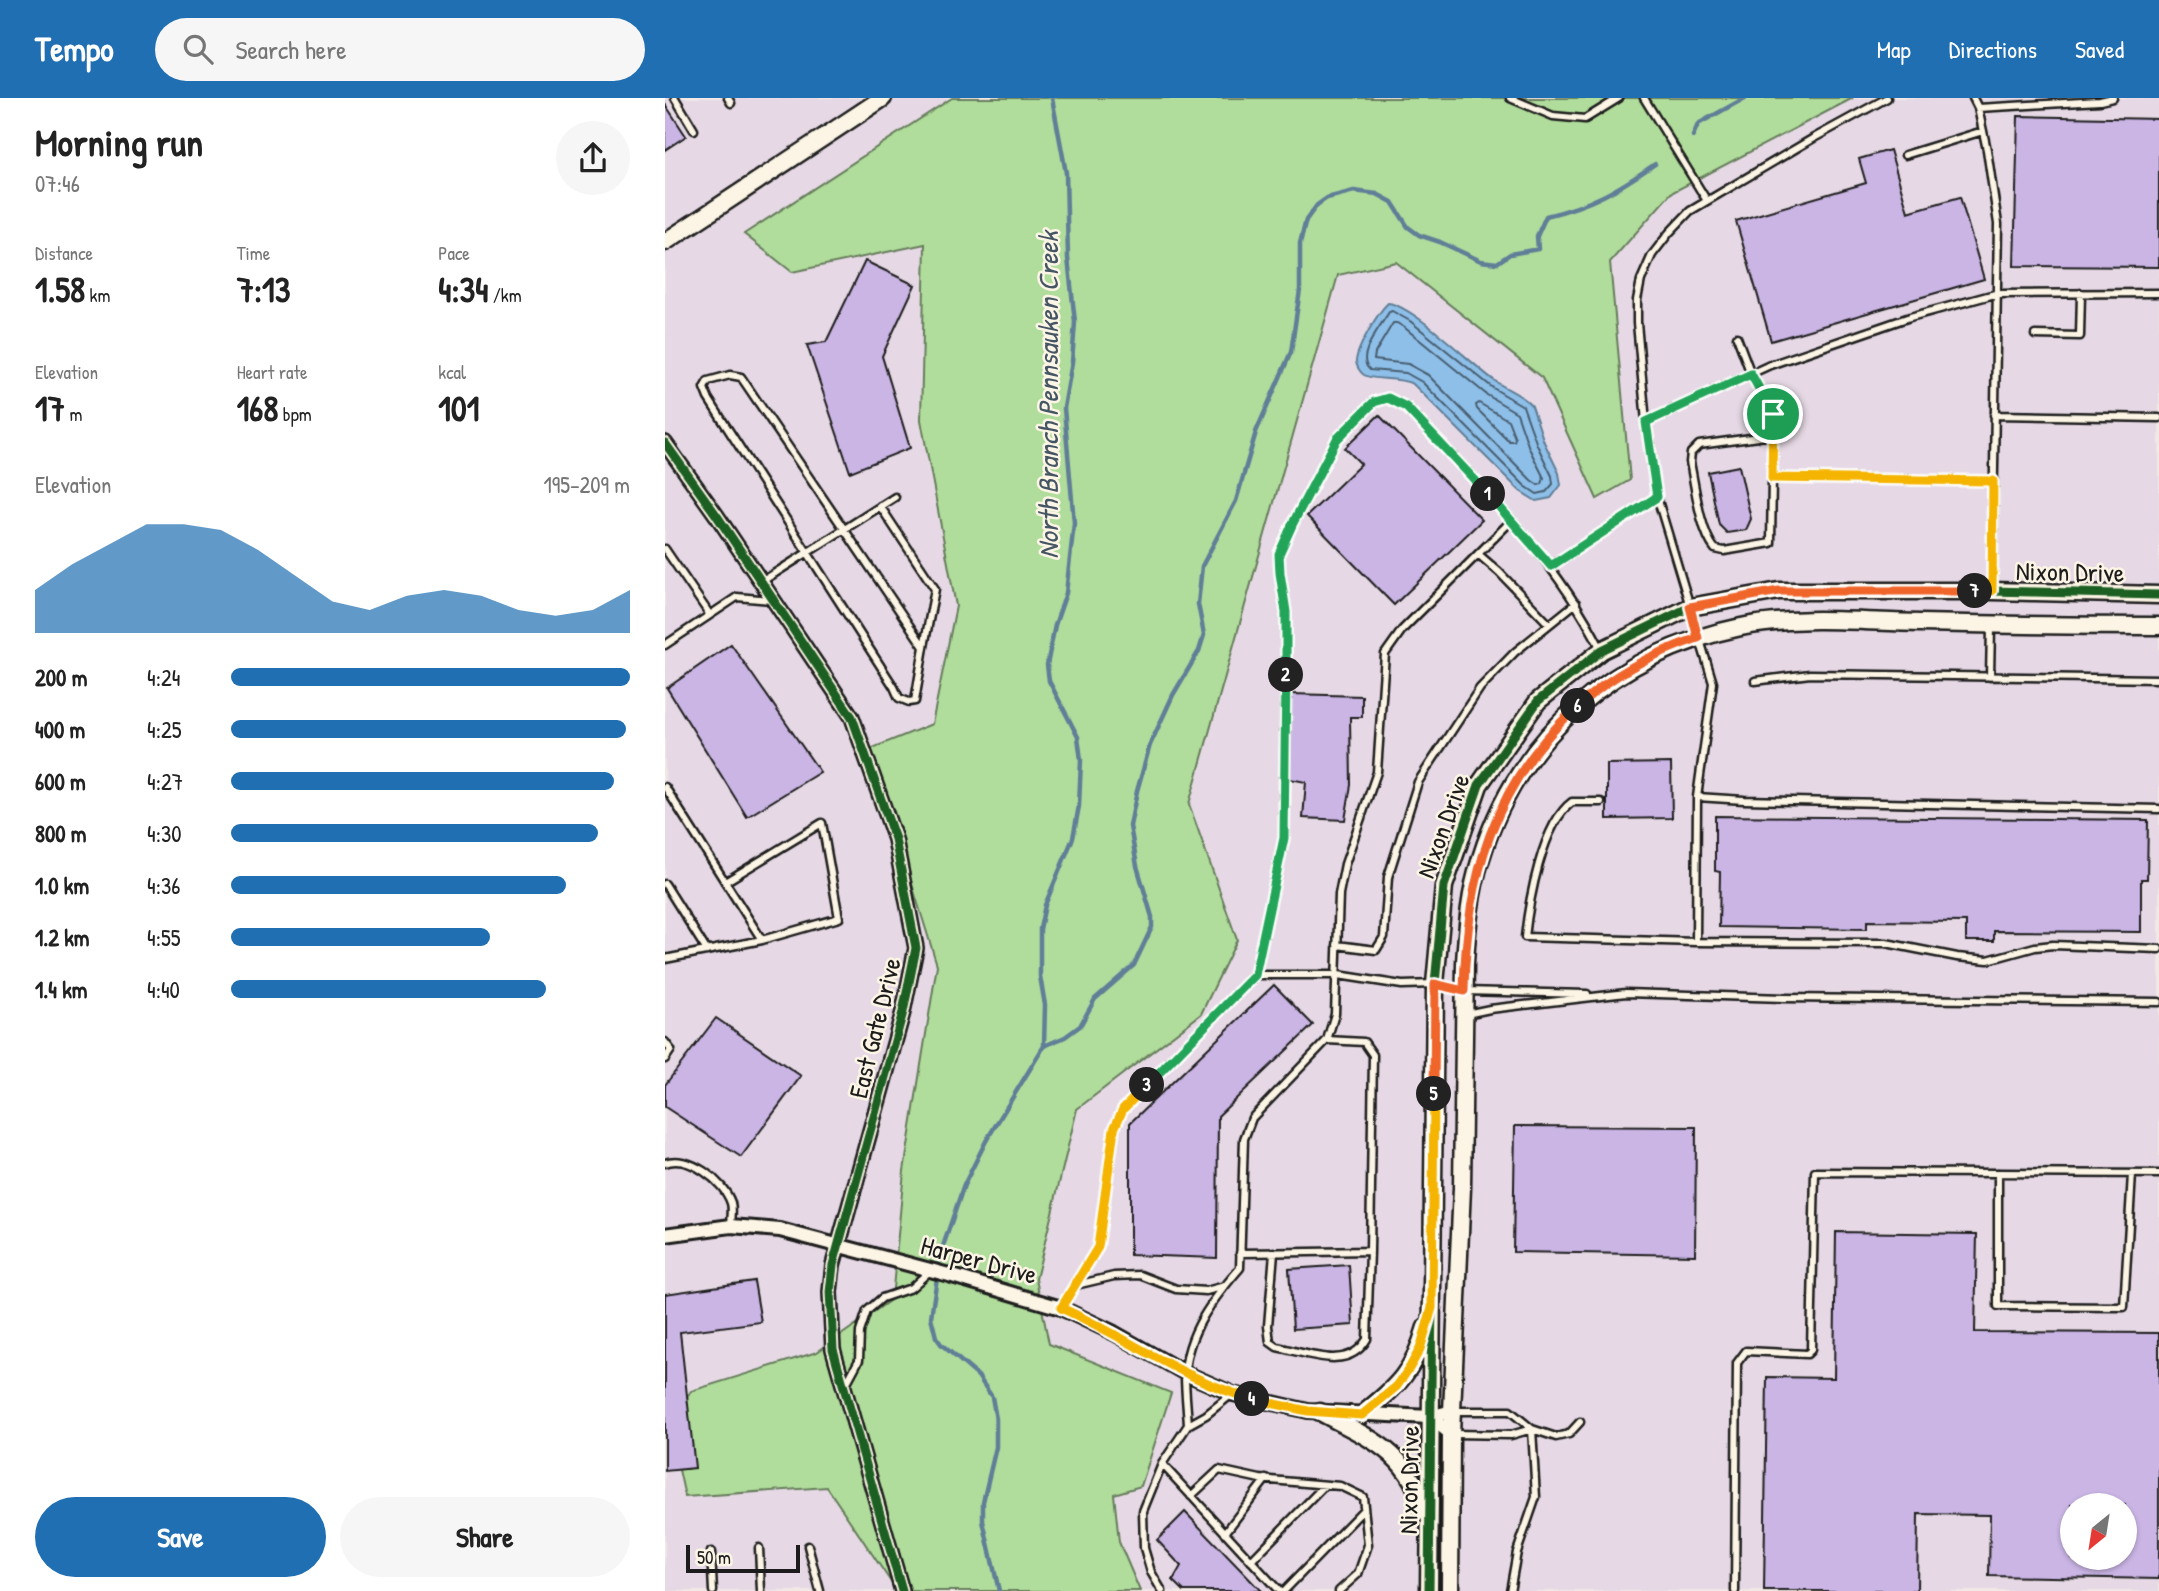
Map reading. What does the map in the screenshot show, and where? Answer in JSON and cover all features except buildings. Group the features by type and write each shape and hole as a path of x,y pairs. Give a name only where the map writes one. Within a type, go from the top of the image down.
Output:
{"street":[{"path":"665,242 883,98"},
{"name":"East Gate Drive","path":"665,443 852,717 895,839 916,948 903,1012 839,1245 830,1292 830,1320 833,1349 902,1591"},
{"name":"Nixon Drive","path":"1429,1591 1435,984 1444,886 1479,785 1538,701 1602,650 1690,607 1779,591 1992,591 2159,595"},
{"name":"Nixon Drive","path":"1450,1591 1451,1434 1462,1188 1464,991 1468,927 1472,893 1481,859 1507,795 1525,766 1566,716 1601,687 1647,658 1698,638 1743,627 1776,622 2159,626"},
{"name":"Harper Drive","path":"665,1235 731,1226 780,1230 931,1270 1061,1308 1114,1333 1185,1373 1233,1394 1281,1406 1320,1412 1430,1418 1452,1410"},
{"path":"1362,1415 1397,1386 1410,1367 1420,1349 1432,1308"},
{"path":"1320,1412 1371,1439 1394,1455 1410,1474 1421,1501 1429,1538"},
{"path":"1430,1418 1451,1434"}],"lane":[{"path":"675,98 695,130"},
{"path":"1510,98 1553,116 1585,120 1619,98"},
{"path":"1644,98 1707,201"},
{"path":"1696,942 1697,797 1713,683 1657,497 1646,422 1637,323 1637,300 1641,280 1652,255 1690,211 1887,98"},
{"path":"1973,98 1983,131 1998,224 1992,591"},
{"path":"1978,108 2100,102 2113,98"},
{"path":"1905,155 1983,131"},
{"path":"2035,335 2080,336 2081,293"},
{"path":"1646,422 1770,365 1910,317 1996,294 2159,293"},
{"path":"1737,337 1751,374 1773,414 1773,435 1771,543 1724,551 1713,547 1703,518 1689,458 1693,450 1699,445 1773,435"},
{"path":"880,506 935,589 915,701 909,702 899,698 708,398 704,388 708,382 730,375 741,377 924,647"},
{"path":"1061,1308 1098,1247 1114,1129 1123,1109 1255,975 1284,838 1286,612 1279,554 1337,439 1374,402 1388,398 1406,407 1512,520 1551,566 1576,603 1602,650"},
{"path":"1994,415 2159,418"},
{"path":"1772,478 1993,481"},
{"path":"761,582 895,497"},
{"path":"1551,566 1657,497"},
{"path":"1188,1425 1185,1373 1189,1346 1200,1322 1224,1286 1240,1268 1244,1139 1252,1118 1327,1040 1335,1014 1339,894 1345,864 1377,772 1385,654 1402,630 1512,520"},
{"path":"665,550 710,615"},
{"path":"1478,554 1548,623"},
{"path":"665,645 737,597 773,600"},
{"path":"1337,945 1376,950 1384,937 1388,877 1418,782 1479,688 1548,623 1576,603"},
{"path":"1990,677 1991,625"},
{"path":"1755,681 1810,674 2159,679"},
{"path":"665,787 762,940"},
{"path":"1697,797 2159,809"},
{"path":"1601,802 1572,803 1554,825 1535,879 1525,937 1696,942 1886,943 1957,957 1988,960 2053,945 2159,949"},
{"path":"665,959 762,940 839,918 822,823 725,883"},
{"path":"665,884 707,951"},
{"path":"1255,975 1338,975 1402,985 1435,984 1464,991 2159,1002"},
{"path":"1464,1015 1490,1009 1610,995"},
{"path":"1274,1252 1268,1326 1270,1342 1277,1348 1338,1359 1351,1356 1360,1350 1367,1339 1373,1055 1364,1042 1327,1040"},
{"path":"665,1042 671,1050 665,1059"},
{"path":"665,1163 690,1163 722,1187 731,1204 731,1226"},
{"path":"1735,1591 1737,1363 1747,1351 1807,1354 1811,1350 1815,1172 2159,1174"},
{"path":"1998,1173 1998,1306 2012,1307 2124,1307 2132,1174"},
{"path":"1240,1252 1370,1251"},
{"path":"844,1388 859,1360 860,1332 867,1311 882,1298 911,1288 931,1270"},
{"path":"1076,1284 1114,1276 1140,1275 1176,1289 1206,1291 1224,1286"},
{"path":"1162,1591 1156,1584 1147,1561 1142,1532 1143,1511 1162,1464 1188,1425 1233,1394"},
{"name":"Harper Drive","path":"1452,1410 1510,1411 1532,1429"},
{"path":"1451,1434 1510,1434 1532,1429 1556,1437 1569,1434 1580,1422"},
{"path":"1510,1591 1517,1552 1537,1497 1532,1429"},
{"path":"1162,1464 1281,1591 1364,1509"},
{"path":"1191,1496 1219,1470 1266,1479 1341,1486 1363,1497 1368,1545 1358,1574 1339,1591"},
{"path":"1225,1533 1266,1479"},
{"path":"1251,1561 1326,1485"},
{"path":"808,1546 820,1591"},
{"path":"759,1548 761,1591"},
{"path":"711,1552 713,1591"}],"shaded area":[{"path":"665,98 2159,98 2159,1591 665,1591"}],"green space":[{"path":"952,98 1853,98 1671,193 1610,262 1630,480 1597,499 1542,378 1396,262 1338,275 1189,804 1237,940 1201,1014 1077,1109 1036,1279 1049,1344 1171,1393 1141,1486 1114,1494 1119,1542 1140,1591 897,1591 827,1487 685,1497 669,1424 691,1391 817,1352 892,1299 904,1171 937,965 870,749 932,724 956,606 921,420 925,244 792,272 744,234"}],"water":[{"path":"1388,303 1412,314 1495,381 1524,398 1532,406 1544,442 1559,473 1561,485 1551,498 1536,501 1520,491 1413,384 1368,377 1361,372 1356,361 1360,348"}],"waterway":[{"name":"North Branch Pennsauken Creek","path":"999,1591 983,1521 983,1502 996,1447 996,1419 992,1397 978,1376 941,1344 936,1337 931,1317 941,1252 964,1185 986,1141 1044,1046 1045,1005 1040,976 1040,929 1045,905 1073,838 1079,806 1081,760 1078,737 1049,681 1047,665 1055,625 1066,593 1074,523 1064,408 1075,322 1068,258 1066,173 1052,98"},
{"path":"1693,136 1698,124 1745,98"},
{"path":"1044,1046 1065,1037 1080,1026 1095,999 1134,965 1152,927 1152,917 1137,866 1130,826 1137,791 1150,745 1173,695 1199,651 1204,635 1198,604 1202,566 1236,501 1256,432 1291,352 1300,290 1300,243 1306,220 1317,205 1327,198 1354,191 1377,194 1392,202 1408,227 1419,235 1481,261 1497,263 1510,254 1538,249 1537,236 1546,216 1603,196 1655,164"}],"cycle path":[{"path":"665,443 852,717 895,839 916,948 903,1012 833,1265 830,1292 833,1349 902,1591"},
{"path":"1429,1591 1435,984 1444,886 1479,785 1538,701 1602,650 1690,607 1779,591 1992,591 2159,595"}],"route":[{"path":"1751,374 1773,414 1772,478 1993,481 1992,591 1779,591 1690,607 1698,638 1647,658 1618,674 1566,716 1525,766 1507,795 1481,859 1472,893 1464,991 1435,984 1432,1308 1420,1349 1397,1386 1362,1415 1281,1406 1223,1391 1061,1308 1098,1247 1114,1129 1123,1109 1255,975 1284,838 1286,612 1279,554 1337,439 1374,402 1388,398 1406,407 1517,525 1551,566 1657,497 1646,422 1751,374"}]}
